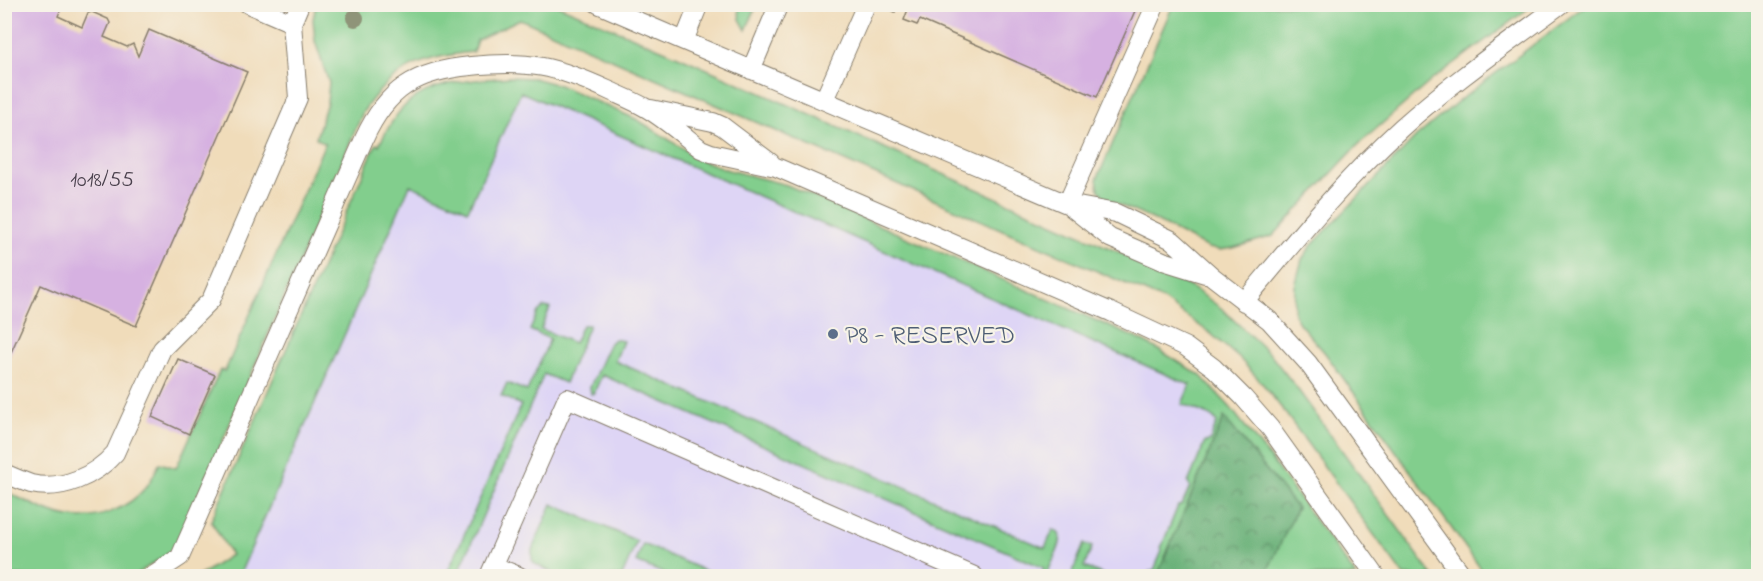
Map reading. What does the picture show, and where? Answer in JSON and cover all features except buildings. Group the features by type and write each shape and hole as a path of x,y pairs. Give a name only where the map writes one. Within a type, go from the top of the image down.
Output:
{"lane":[{"path":"248,4 292,23"},
{"path":"4,473 32,484 56,485 90,474 105,465 116,453 162,349 211,300 298,98 292,23 300,4"},
{"path":"598,4 1067,204 1116,213 1172,240 1213,277 1269,320 1308,363 1463,576"},
{"path":"684,41 699,4"},
{"path":"751,70 779,4"},
{"path":"1067,204 1156,4"},
{"path":"1244,302 1360,168 1401,128 1453,85 1561,4"},
{"path":"824,100 865,7"},
{"path":"151,576 180,557 368,130 384,106 398,91 413,80 442,70 471,66 515,63 542,66 575,76 647,108 713,122 722,126 776,167"},
{"path":"647,108 701,149 776,167 1111,312 1186,347 1214,368 1270,428 1376,576"},
{"path":"1067,204 1110,238 1163,261 1213,277"},
{"path":"519,576 491,571 567,398 974,576"}],"shaded area":[{"name":"P8 - RESERVED","path":"520,92 1190,385 1182,404 1211,416 1217,422 1210,441 1205,442 1188,483 1190,487 1182,505 1178,507 1154,570 1150,571 1148,576 239,576 410,185 468,210"}],"green space":[{"path":"316,5 557,5 678,56 1159,270 1194,289 1221,308 1270,354 1433,576 1404,576 1262,383 1240,359 1210,333 1163,300 520,19 477,40 473,52 438,57 410,67 385,85 363,112 179,543 172,551 134,576 5,576 4,491 53,513 70,517 91,517 122,507 131,501 148,485 160,463 176,468 220,370 225,371 325,143 316,138 327,102 329,83 315,41 313,19"},
{"path":"738,5 757,5 746,30 740,19"},
{"path":"1173,5 1533,5 1432,80 1360,143 1273,236 1220,250 1208,248 1156,221 1106,199 1099,190 1097,179"},
{"path":"1586,5 1758,5 1758,576 1486,576 1325,353 1294,314 1295,286 1302,259 1312,245 1416,137 1456,103"},
{"path":"508,77 533,78 559,85 638,120 701,160 728,170 787,185 1159,350 1200,375 1230,407 1356,576 1148,576 1150,571 1154,570 1178,506 1182,505 1190,487 1188,483 1205,442 1210,441 1217,422 1211,416 1182,404 1190,385 521,92 468,210 410,185 239,576 199,576 231,555 211,521 376,144 379,145 399,112 419,95 456,83"},
{"path":"544,307 550,308 541,329 574,343 582,325 589,325 565,383 544,374 457,576 446,576 521,405 501,396 507,383 527,391 550,339 530,330 538,312"},
{"path":"614,339 623,341 615,361 1045,548 1053,530 1057,532 1060,545 1046,576 1041,576 1044,568 602,375 594,393 591,394 590,387 609,344"},
{"path":"1224,417 1297,508 1265,576 1157,576"},
{"path":"552,504 637,541 622,576 560,576 535,564 532,560 532,550"},
{"path":"643,544 717,576 670,576 636,562"},
{"path":"1084,544 1092,547 1084,567 1107,576 1071,576"}],"place":[{"name":"P8 - RESERVED","path":"833,334"}]}
